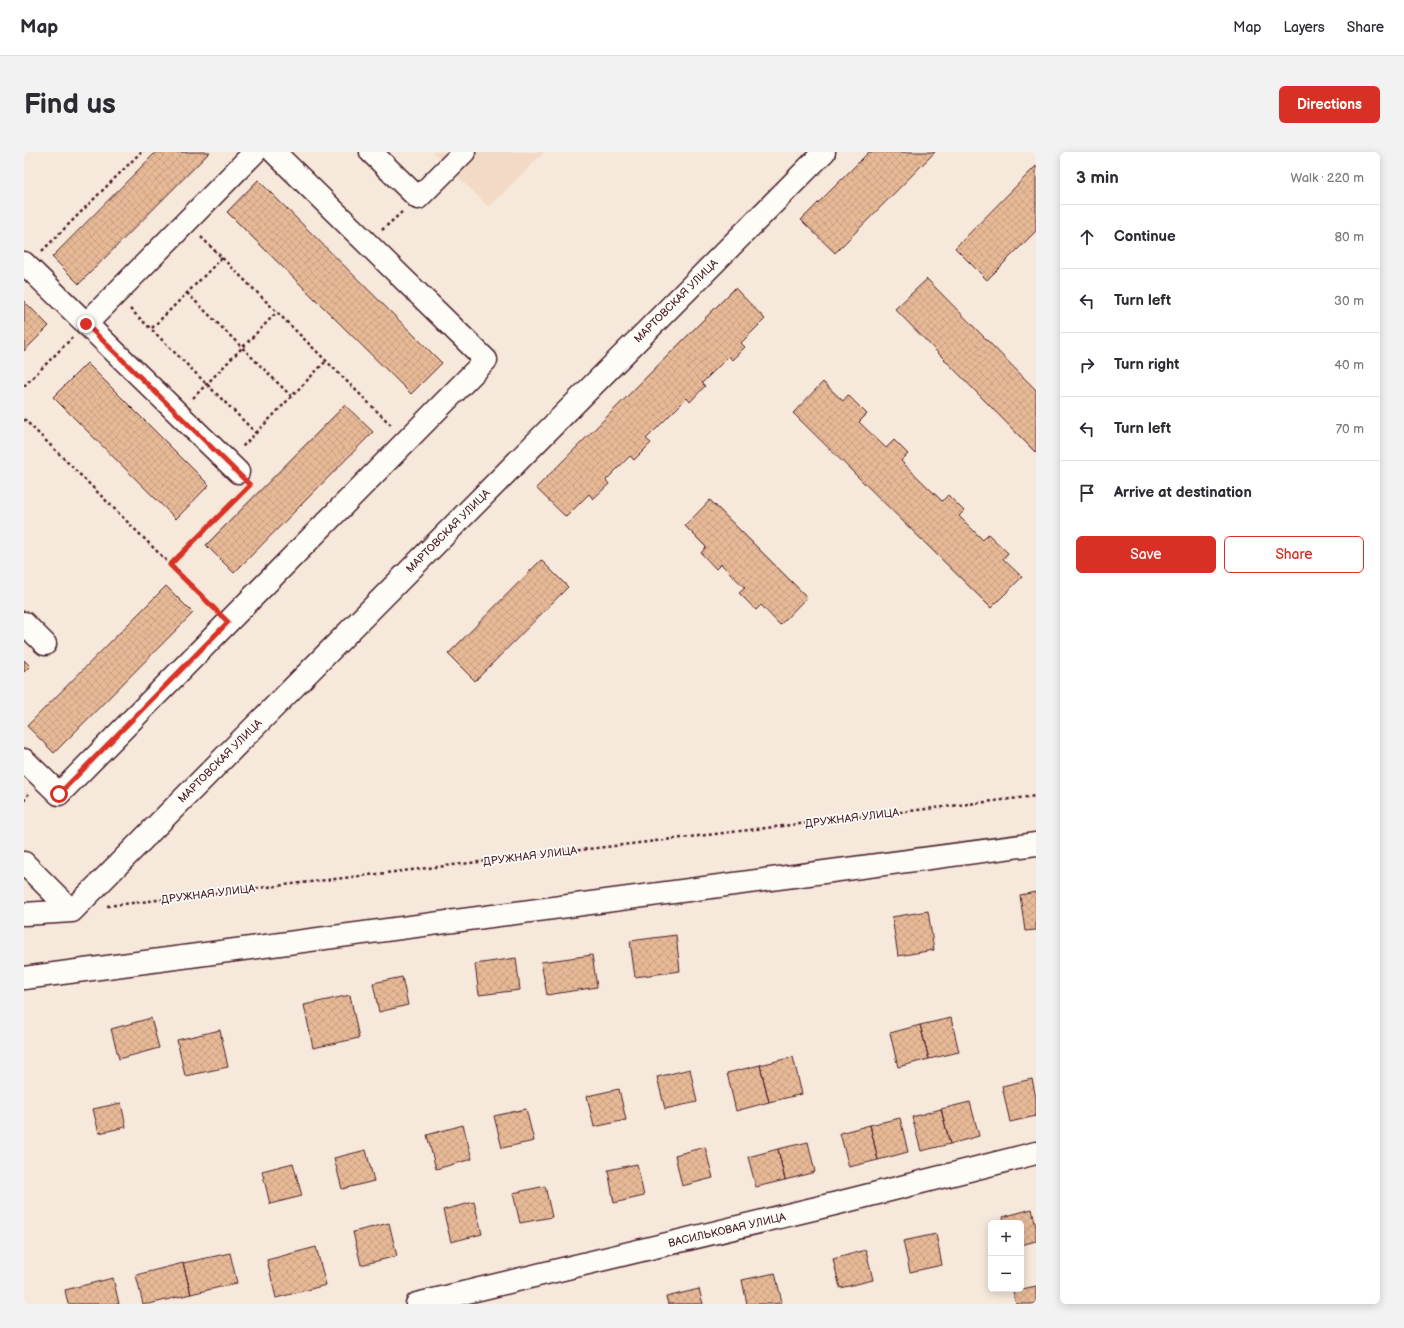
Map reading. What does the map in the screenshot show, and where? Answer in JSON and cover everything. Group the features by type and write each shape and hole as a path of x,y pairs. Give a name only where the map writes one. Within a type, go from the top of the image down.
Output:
{"street":[{"path":"86,324 255,152"},
{"path":"24,760 59,794 486,360 274,152"},
{"path":"371,152 418,198 464,152"},
{"name":"МАРТОВСКАЯ УЛИЦА","path":"72,910 824,152"},
{"path":"26,264 232,467"},
{"path":"24,623 45,644"},
{"path":"24,978 1036,844"},
{"path":"24,863 72,910"},
{"path":"24,914 72,910"},
{"name":"ВАСИЛЬКОВАЯ УЛИЦА","path":"417,1304 831,1205 1036,1153"}],"path":[{"path":"26,264 141,152"},
{"path":"367,244 418,198"},
{"path":"186,222 406,441"},
{"path":"151,329 222,258"},
{"path":"187,293 292,397"},
{"path":"114,295 151,329 256,433"},
{"path":"177,413 277,312"},
{"path":"24,386 86,324"},
{"path":"170,565 250,485 232,467 256,433 326,362"},
{"path":"24,419 228,622"},
{"name":"ДРУЖНАЯ УЛИЦА","path":"104,907 1036,796"}],"shaded area":[{"path":"433,152 544,152 489,207"}],"building":[{"path":"156,152 210,152 79,284 52,257"},
{"path":"869,152 935,152 835,253 801,220"},
{"path":"1036,166 1036,231 987,280 955,248"},
{"path":"258,180 442,363 411,394 227,212"},
{"path":"927,279 1036,390 1036,453 895,309"},
{"path":"735,288 765,319 741,343 745,347 732,360 729,356 702,383 705,386 690,402 687,398 646,439 651,443 634,460 630,456 606,480 609,484 593,499 589,494 566,517 536,488"},
{"path":"24,301 49,326 24,351"},
{"path":"87,363 209,485 176,519 53,397"},
{"path":"823,382 843,401 848,395 867,414 859,422 886,448 894,440 908,454 901,461 942,501 948,495 964,511 959,516 983,540 988,534 1008,553 1003,559 1022,577 991,608 793,413"},
{"path":"345,405 373,432 234,573 206,545"},
{"path":"710,500 807,597 780,625 761,605 756,610 739,593 745,588 721,564 716,569 701,553 706,547 685,526"},
{"path":"541,560 568,587 475,681 448,654"},
{"path":"166,586 193,613 54,753 27,726"},
{"path":"24,660 30,666 24,672"},
{"path":"1036,892 1036,930 1025,931 1020,895"},
{"path":"928,911 934,950 898,956 892,917"},
{"path":"676,935 680,971 635,977 630,941"},
{"path":"592,955 597,987 547,995 541,962"},
{"path":"516,958 520,990 479,995 475,964"},
{"path":"402,977 408,1005 379,1012 373,983"},
{"path":"350,995 359,1038 313,1048 304,1005"},
{"path":"151,1018 159,1048 119,1059 111,1029"},
{"path":"951,1018 959,1052 929,1059 920,1025"},
{"path":"920,1025 929,1059 898,1067 890,1033"},
{"path":"220,1030 228,1067 185,1076 177,1040"},
{"path":"793,1057 802,1094 769,1102 760,1065"},
{"path":"760,1065 769,1102 736,1111 727,1073"},
{"path":"690,1069 697,1102 665,1109 657,1077"},
{"path":"1032,1079 1036,1098 1036,1116 1010,1122 1002,1086"},
{"path":"619,1089 626,1120 594,1127 587,1096"},
{"path":"970,1102 979,1136 950,1144 941,1109"},
{"path":"121,1103 126,1127 99,1133 93,1109"},
{"path":"526,1109 534,1141 502,1148 494,1116"},
{"path":"941,1109 950,1144 921,1151 912,1117"},
{"path":"900,1118 908,1152 878,1160 870,1125"},
{"path":"463,1125 472,1159 436,1169 427,1135"},
{"path":"870,1125 878,1160 849,1167 840,1133"},
{"path":"808,1142 815,1172 785,1180 778,1149"},
{"path":"705,1147 713,1178 682,1186 675,1155"},
{"path":"778,1149 785,1180 756,1187 748,1157"},
{"path":"366,1150 374,1181 342,1189 334,1158"},
{"path":"293,1163 302,1196 270,1204 262,1171"},
{"path":"637,1164 644,1196 614,1203 608,1170"},
{"path":"545,1186 552,1217 520,1223 513,1193"},
{"path":"474,1202 482,1234 451,1242 443,1210"},
{"path":"1032,1209 1036,1227 1036,1241 1024,1244 1024,1220 1004,1220 1003,1217"},
{"path":"389,1223 397,1256 361,1265 353,1232"},
{"path":"936,1234 942,1265 910,1272 903,1241"},
{"path":"316,1247 326,1285 276,1298 267,1260"},
{"path":"866,1250 873,1280 840,1288 833,1259"},
{"path":"230,1253 237,1283 191,1294 183,1263"},
{"path":"183,1263 191,1294 149,1304 143,1304 136,1275"},
{"path":"775,1273 782,1302 775,1304 747,1304 742,1280"},
{"path":"113,1278 119,1304 68,1304 65,1290"},
{"path":"1036,1286 1036,1304 1016,1304 1013,1292 1024,1292 1024,1289"},
{"path":"699,1289 703,1304 668,1304 666,1297"}],"route":[{"path":"59,794 228,622 170,565 250,485 86,324"}]}
